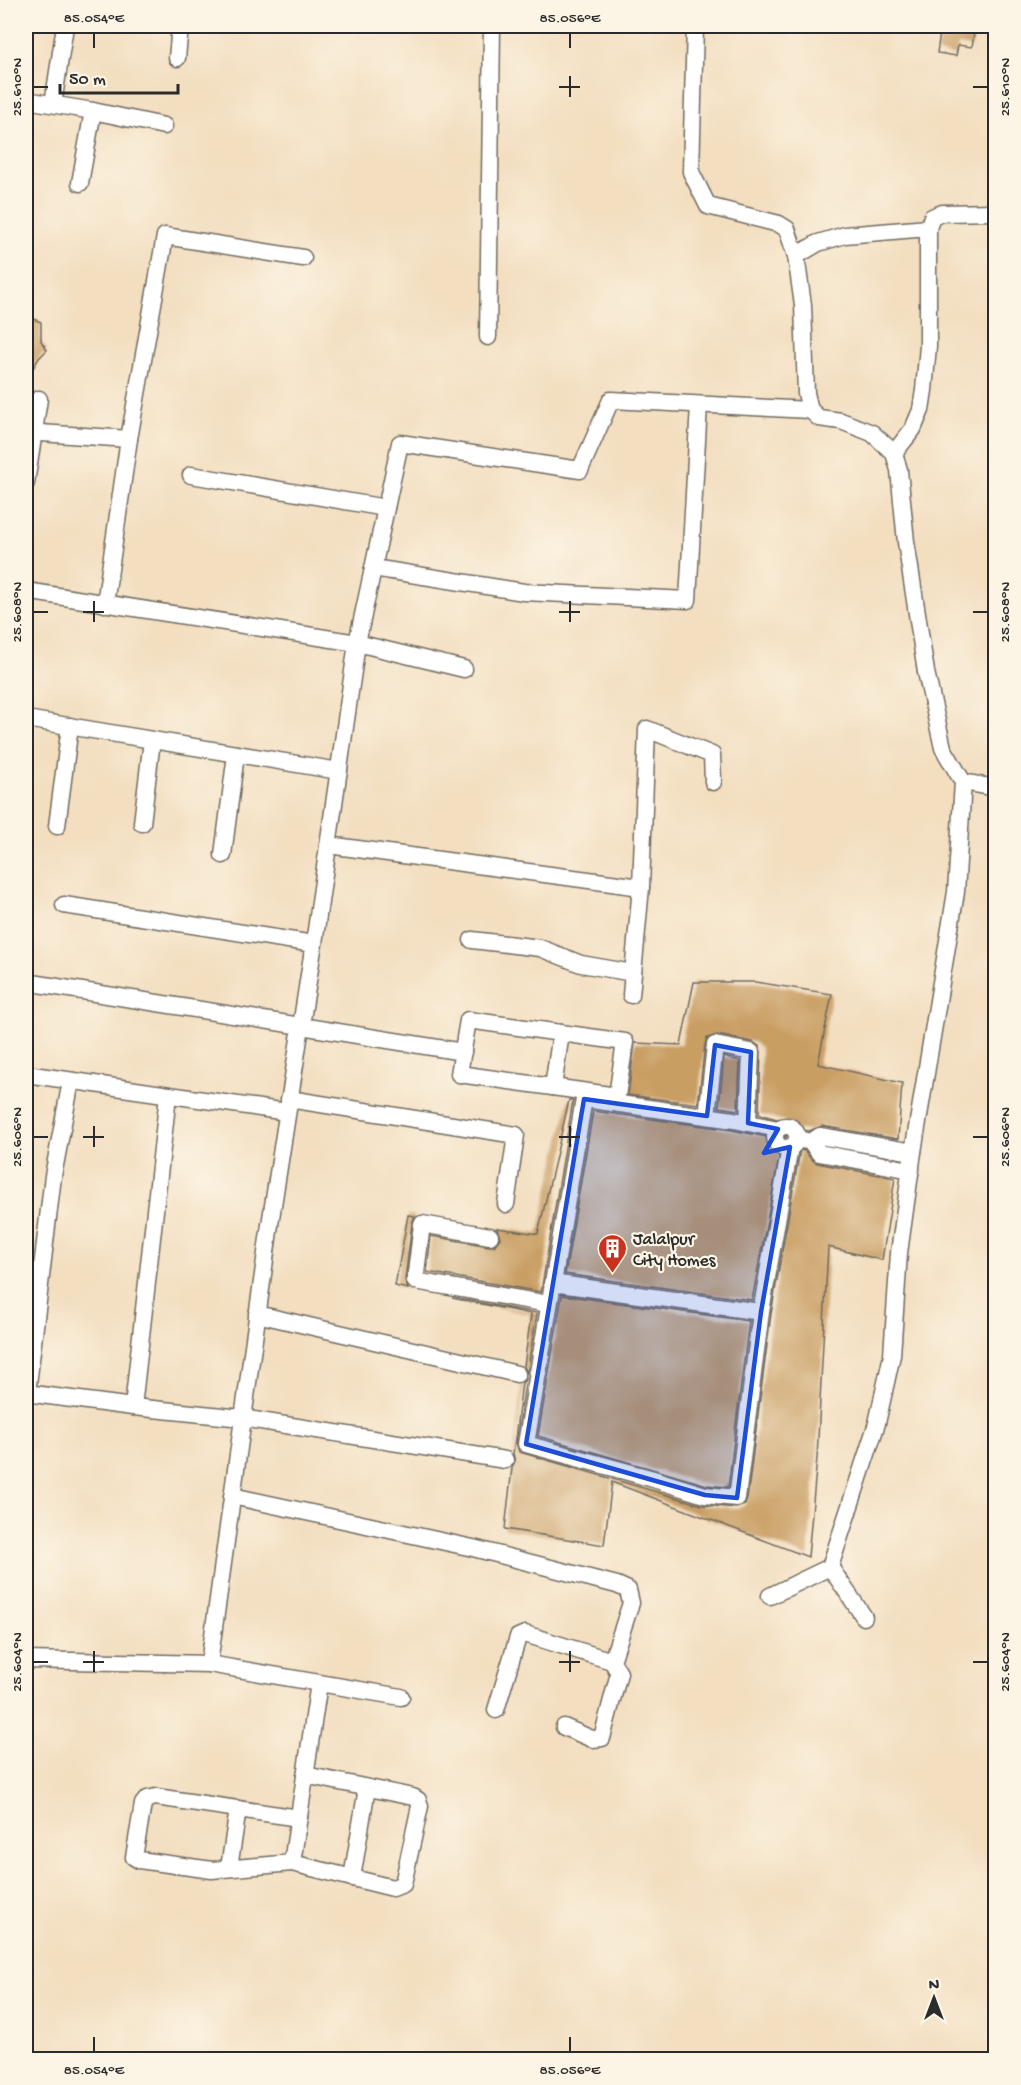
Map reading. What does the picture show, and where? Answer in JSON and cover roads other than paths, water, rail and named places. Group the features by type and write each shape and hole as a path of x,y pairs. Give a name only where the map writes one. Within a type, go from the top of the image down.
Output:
{"street":[{"path":"53,104 65,26"},
{"path":"177,58 180,26"},
{"path":"488,337 492,26"},
{"path":"695,26 691,172 708,206 780,224 787,229 796,256 803,305 806,393 810,410 819,418 841,421 872,433 894,453 899,470 912,588 926,672 944,748 963,782 956,892 913,1152 899,1253 892,1355 877,1423 830,1567 770,1596"},
{"path":"26,100 164,126"},
{"path":"80,183 93,111"},
{"path":"894,453 913,429 921,410 928,346 928,228 932,217 942,213 996,212"},
{"path":"796,256 818,243 845,235 928,228"},
{"path":"105,604 129,439 165,236 303,258"},
{"path":"26,483 29,433 39,399"},
{"path":"209,1664 257,1314 314,944 357,643 400,444 580,470 611,400 810,410"},
{"path":"373,568 524,592 688,600 699,405"},
{"path":"29,433 129,439"},
{"path":"191,475 386,508"},
{"path":"26,591 357,643 464,669"},
{"path":"26,718 339,771"},
{"path":"57,826 70,726"},
{"path":"632,995 641,887 647,729 712,755 713,782"},
{"path":"142,823 152,740"},
{"path":"224,855 236,754"},
{"path":"963,782 996,788"},
{"path":"328,845 641,887"},
{"path":"64,905 314,944"},
{"path":"472,940 540,948 580,964 633,974"},
{"path":"26,982 463,1052"},
{"path":"468,1020 625,1042 617,1096 459,1074 463,1052 468,1020"},
{"path":"553,1087 561,1033"},
{"path":"707,1116 714,1045 751,1052 748,1123"},
{"path":"26,1074 168,1095 288,1106 516,1135 506,1204"},
{"path":"71,1081 53,1176 26,1393 242,1418 505,1460"},
{"path":"133,1407 168,1095"},
{"path":"799,1142 761,1312 737,1498 705,1495 526,1444 584,1100 707,1116 778,1129 775,1136 777,1143 783,1147 799,1142 820,1137 913,1152"},
{"path":"799,1142 819,1153 911,1170"},
{"path":"490,1236 422,1224 415,1281 549,1305"},
{"path":"552,1283 761,1312"},
{"path":"257,1314 517,1374"},
{"path":"232,1496 473,1548 617,1585 628,1590 632,1603 612,1661"},
{"path":"830,1567 864,1617"},
{"path":"496,1710 518,1637 525,1634 612,1661 619,1673 602,1738 592,1739 564,1727"},
{"path":"26,1660 209,1664 400,1697"},
{"path":"292,1863 319,1683"},
{"path":"299,1818 156,1797 147,1799 142,1803 134,1857 139,1860 212,1870 292,1863 393,1887 403,1884 420,1806 418,1800 413,1797 305,1775"},
{"path":"352,1878 367,1788"},
{"path":"230,1868 238,1809"}],"place":[{"name":"Jalalpur City Homes","path":"612,1274"}]}
